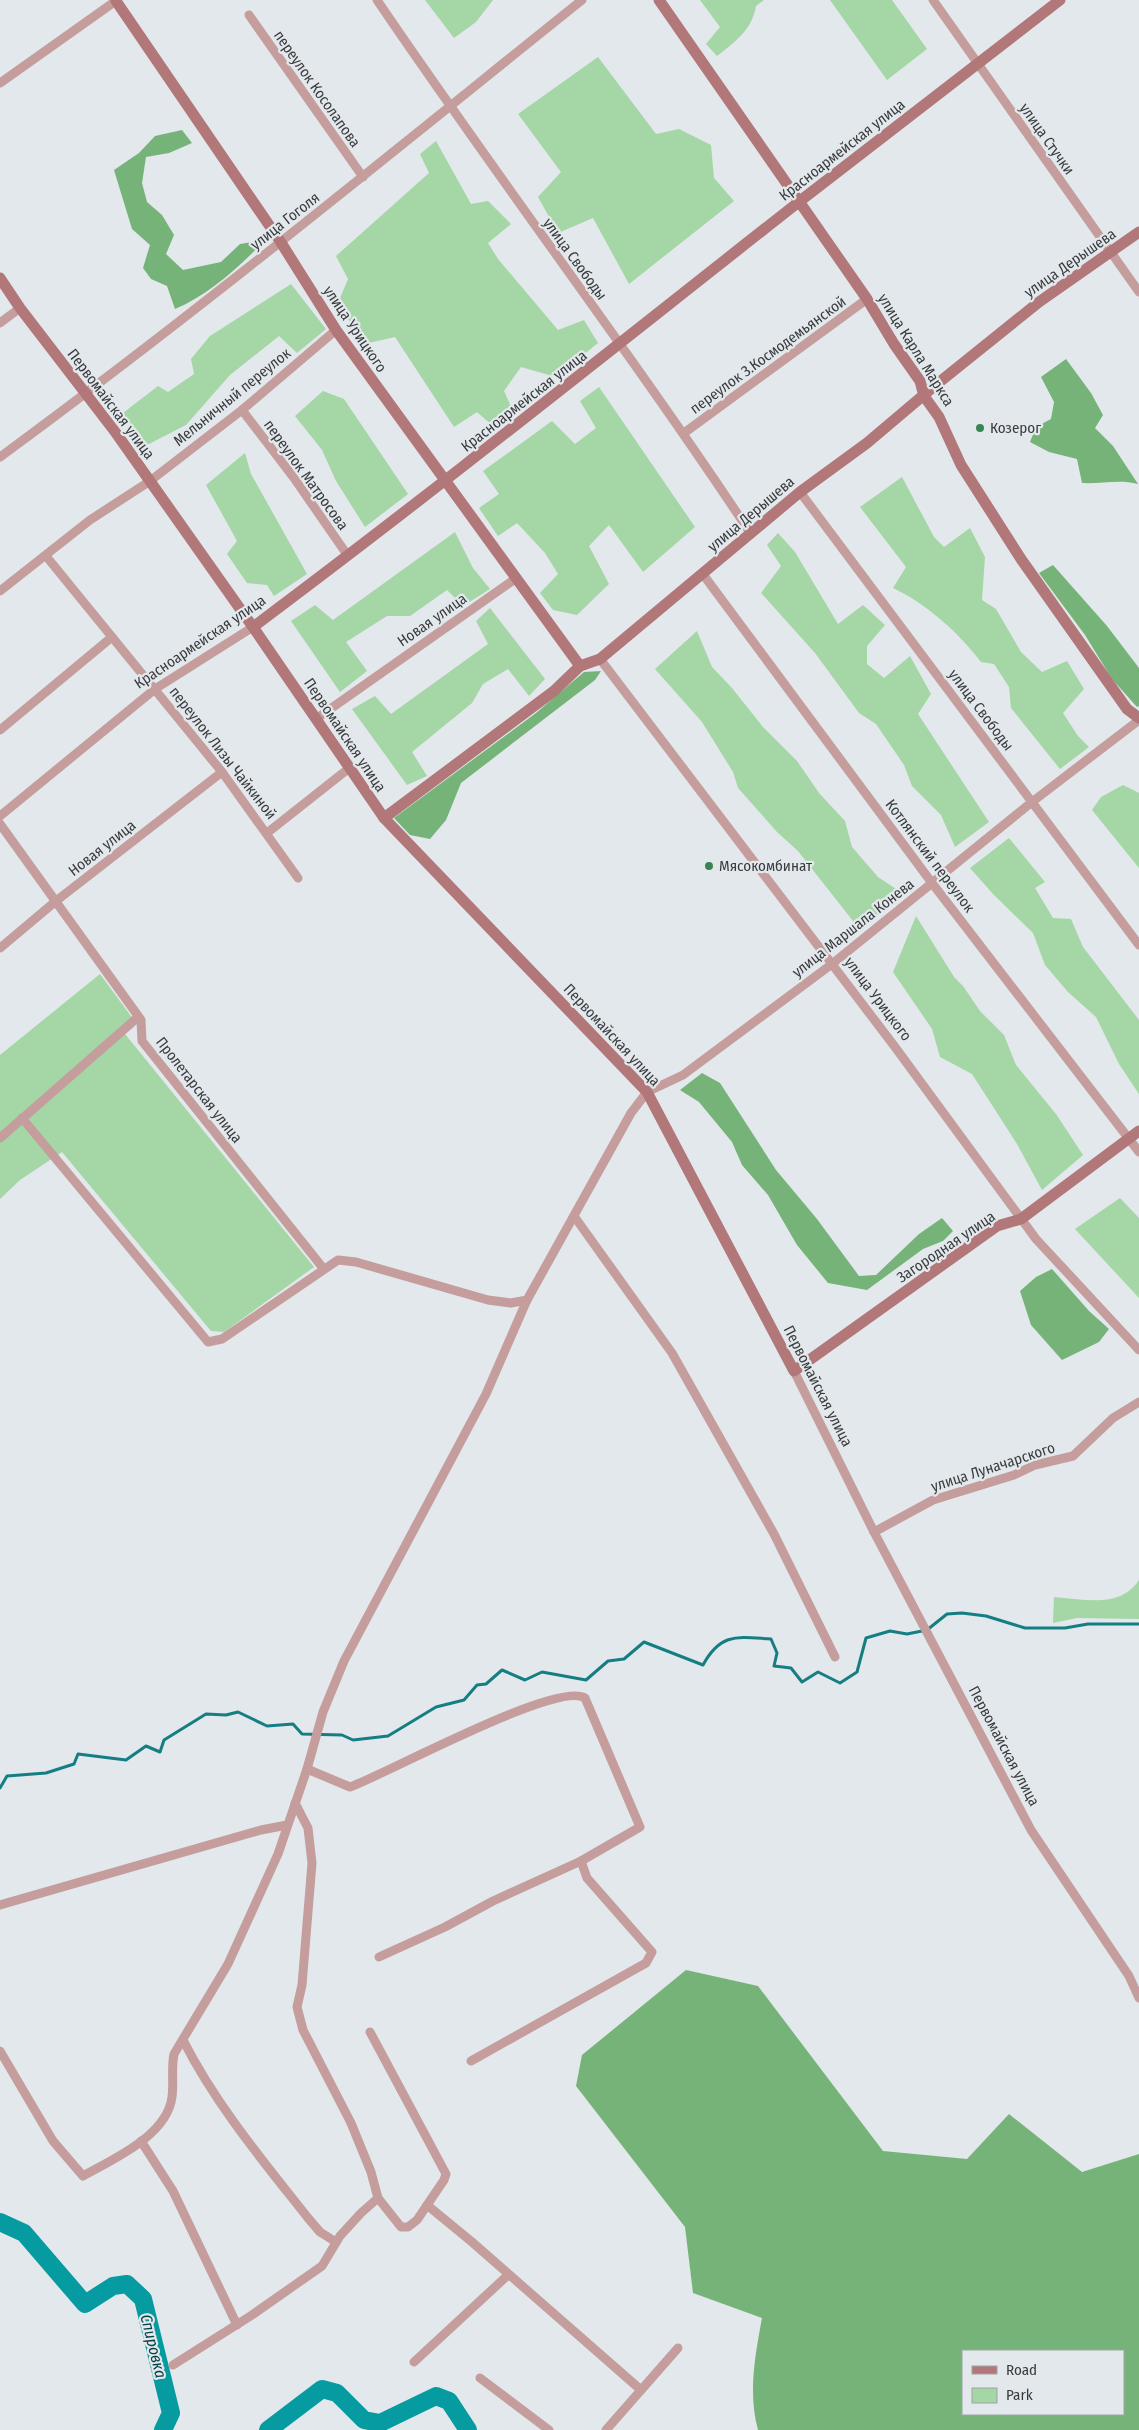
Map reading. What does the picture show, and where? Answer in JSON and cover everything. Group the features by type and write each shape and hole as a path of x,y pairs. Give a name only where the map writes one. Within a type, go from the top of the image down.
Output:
{"street":[{"path":"0,83 116,0"},
{"name":"улица Урицкого","path":"116,0 280,241 336,330 444,482 580,666"},
{"name":"улица Свободы","path":"377,0 449,106 684,434 751,534"},
{"name":"улица Гоголя","path":"0,457 85,394 363,177 582,0"},
{"name":"улица Карла Маркса","path":"659,0 867,299 894,344 920,381 924,396 939,417 961,465 1021,558 1127,709 1139,719"},
{"name":"улица Стучки","path":"933,0 1139,292"},
{"name":"Красноармейская улица","path":"0,816 155,689 253,627 348,556 1060,0"},
{"name":"переулок Косолапова","path":"249,16 363,177"},
{"name":"улица Дерышева","path":"384,818 554,691 580,666 600,660 702,572 723,558 800,492 867,443 1039,302 1111,254 1139,232"},
{"name":"Первомайская улица","path":"0,278 20,308 116,432 253,627 348,769 384,818 647,1092 794,1371 874,1532 1031,1830 1129,1976 1139,1998"},
{"name":"переулок З.Космодемьянской","path":"684,434 867,299"},
{"path":"0,323 20,308"},
{"name":"Мельничный переулок","path":"0,591 90,520 150,481 242,410 336,330"},
{"name":"переулок Матросова","path":"242,410 294,478 348,556"},
{"name":"улица Свободы","path":"800,492 1139,945"},
{"name":"переулок Лизы Чайкиной","path":"46,556 222,772 298,878"},
{"name":"Котлянский переулок","path":"702,572 932,883 1139,1152"},
{"name":"Новая улица","path":"316,719 515,579"},
{"path":"0,730 112,637"},
{"name":"улица Урицкого","path":"600,660 832,964 1036,1239 1139,1350"},
{"name":"улица Маршала Конева","path":"647,1092 683,1075 832,964 1032,802 1139,719"},
{"path":"267,833 348,769"},
{"name":"Новая улица","path":"0,948 56,901 222,772"},
{"name":"Пролетарская улица","path":"0,824 141,1020 142,1041 323,1268"},
{"path":"0,1138 138,1016"},
{"path":"0,2050 53,2141 83,2176 142,2141 162,2121 169,2110 172,2096 173,2061 183,2040 228,1964 278,1854 307,1769 322,1712 344,1661 486,1394 527,1300 631,1113 647,1092"},
{"path":"22,1118 208,1342 222,1339 323,1268 338,1260 356,1262 488,1300 511,1303 527,1300"},
{"name":"Загородная улица","path":"794,1371 998,1226 1021,1219 1139,1131"},
{"path":"574,1216 672,1353 774,1534 835,1657"},
{"name":"улица Луначарского","path":"874,1532 933,1500 1014,1475 1035,1465 1073,1456 1113,1418 1139,1402"},
{"path":"307,1769 350,1787 496,1720 532,1706 567,1696 581,1696 585,1698 640,1827 581,1861 493,1901 445,1927 379,1957"},
{"path":"295,1803 308,1828 312,1863 302,1985 297,2007 303,2030 351,2123 378,2198 401,2226 408,2227 427,2205 446,2174 370,2032"},
{"path":"0,1905 261,1830 287,1825"},
{"path":"471,2060 646,1963 652,1952 587,1878 581,1861"},
{"path":"183,2040 206,2082 233,2122 320,2232 336,2242"},
{"path":"142,2141 173,2191 237,2325"},
{"path":"173,2364 237,2325 322,2266 336,2242 360,2213 378,2198"},
{"path":"427,2205 641,2390"},
{"path":"414,2362 508,2275"},
{"path":"606,2430 678,2348"},
{"path":"480,2378 549,2430"}],"green space":[{"path":"425,0 493,0 476,22 454,38"},
{"path":"700,0 764,0 756,6 751,22 742,35 717,56 706,44 720,27"},
{"path":"830,0 892,0 927,49 887,80"},
{"path":"598,57 656,134 679,129 711,145 714,178 734,201 629,284 593,218 558,233 538,197 561,172 518,114"},
{"path":"182,130 192,143 169,153 146,157 142,183 147,202 162,215 174,235 166,254 183,270 221,262 240,244 265,240 235,270 212,288 175,309 167,286 151,279 143,268 150,245 132,229 114,170 139,153 155,136"},
{"path":"436,141 471,204 488,201 511,224 488,243 498,259 558,330 584,320 598,343 556,377 521,367 504,391 514,413 494,427 477,412 454,427 395,337 364,344 338,303 348,279 336,256 429,173 420,154"},
{"path":"291,284 326,329 297,353 279,336 230,375 186,425 145,446 123,413 158,386 168,392 194,374 191,359 210,336"},
{"path":"1066,359 1091,393 1103,415 1095,428 1113,446 1138,484 1117,482 1082,483 1077,459 1049,452 1030,442 1036,427 1051,419 1054,402 1041,377"},
{"path":"599,387 695,527 643,572 609,525 589,546 609,584 577,615 553,610 540,593 558,574 545,553 517,523 498,536 479,508 499,494 483,471 552,421 575,444 596,428 580,401"},
{"path":"323,391 344,399 408,494 365,527 336,481 322,450 295,416"},
{"path":"245,453 251,474 307,574 274,596 267,585 247,583 227,554 237,541 206,485"},
{"path":"902,477 934,537 944,547 970,528 985,557 982,600 996,609 1021,652 1042,672 1067,661 1084,689 1063,713 1078,736 1089,747 1060,769 1011,708 1009,687 994,664 981,662 963,640 942,620 918,602 893,588 906,567 860,507"},
{"path":"455,532 473,568 490,589 463,606 447,590 410,616 387,616 346,642 367,671 340,692 291,621 315,605 333,620"},
{"path":"778,533 795,552 838,624 863,605 885,625 867,646 867,664 884,678 910,656 931,694 918,714 989,822 955,847 941,815 912,786 904,765 876,724 859,713 815,653 761,593 781,566 767,545"},
{"path":"1053,565 1107,626 1139,668 1139,706 1137,707 1112,679 1085,635 1039,573"},
{"path":"490,608 545,679 529,696 508,669 483,684 472,703 412,752 427,776 407,785 352,709 375,696 391,714 488,644 476,621"},
{"path":"697,631 712,667 732,688 763,727 797,761 819,793 845,821 852,847 878,877 902,893 860,930 798,851 777,832 738,788 733,772 702,722 655,669"},
{"path":"601,671 595,680 461,783 446,820 430,839 410,835 394,818 536,713 584,672"},
{"path":"1123,785 1139,793 1139,868 1092,810 1101,797"},
{"path":"1009,838 1045,882 1035,888 1053,918 1071,919 1083,947 1139,1020 1139,1094 1119,1064 1096,1017 1068,992 1045,965 1033,933 993,894 970,868"},
{"path":"916,916 954,977 963,986 980,1011 1004,1035 1016,1065 1056,1114 1083,1155 1042,1190 1017,1144 972,1074 940,1057 932,1029 893,972"},
{"path":"100,974 136,1023 125,1034 314,1267 224,1332 211,1331 62,1152 20,1180 0,1199 0,1055"},
{"path":"702,1073 720,1083 776,1170 817,1219 859,1276 876,1275 919,1234 942,1218 953,1231 943,1241 923,1249 867,1290 828,1283 797,1245 768,1195 742,1165 732,1142 699,1102 680,1090"},
{"path":"1120,1198 1139,1218 1139,1298 1075,1229"},
{"path":"1052,1269 1089,1311 1109,1329 1099,1342 1062,1360 1031,1325 1020,1291 1036,1277"},
{"path":"1139,1580 1139,1619 1077,1618 1053,1623 1054,1597 1089,1600 1112,1599 1131,1589"},
{"path":"686,1970 758,1986 883,2151 967,2159 1009,2114 1082,2172 1139,2154 1139,2430 758,2430 753,2402 753,2388 755,2360 762,2318 693,2293 685,2227 576,2086 582,2055"}],"waterway":[{"path":"0,1788 7,1776 46,1773 74,1764 78,1754 126,1760 146,1746 160,1752 164,1740 206,1714 226,1715 238,1712 267,1726 293,1724 302,1734 342,1735 353,1740 388,1736 436,1707 464,1700 477,1685 486,1684 502,1670 525,1680 542,1672 586,1680 608,1661 624,1659 644,1642 703,1665 717,1647 731,1639 771,1639 777,1653 774,1666 791,1668 802,1682 818,1672 840,1683 857,1672 866,1638 890,1631 907,1634 927,1630 947,1614 962,1613 986,1616 1025,1628 1065,1628 1088,1624 1139,1624"},
{"name":"Спировка","path":"0,2222 24,2233 85,2304 113,2286 127,2284 143,2299 171,2413 163,2430"},
{"name":"Спировка","path":"268,2430 322,2389 337,2393 364,2420 380,2423 436,2396 449,2401 468,2430"}],"place":[{"name":"Козерог","path":"980,428"},
{"name":"Мясокомбинат","path":"709,866"}]}
